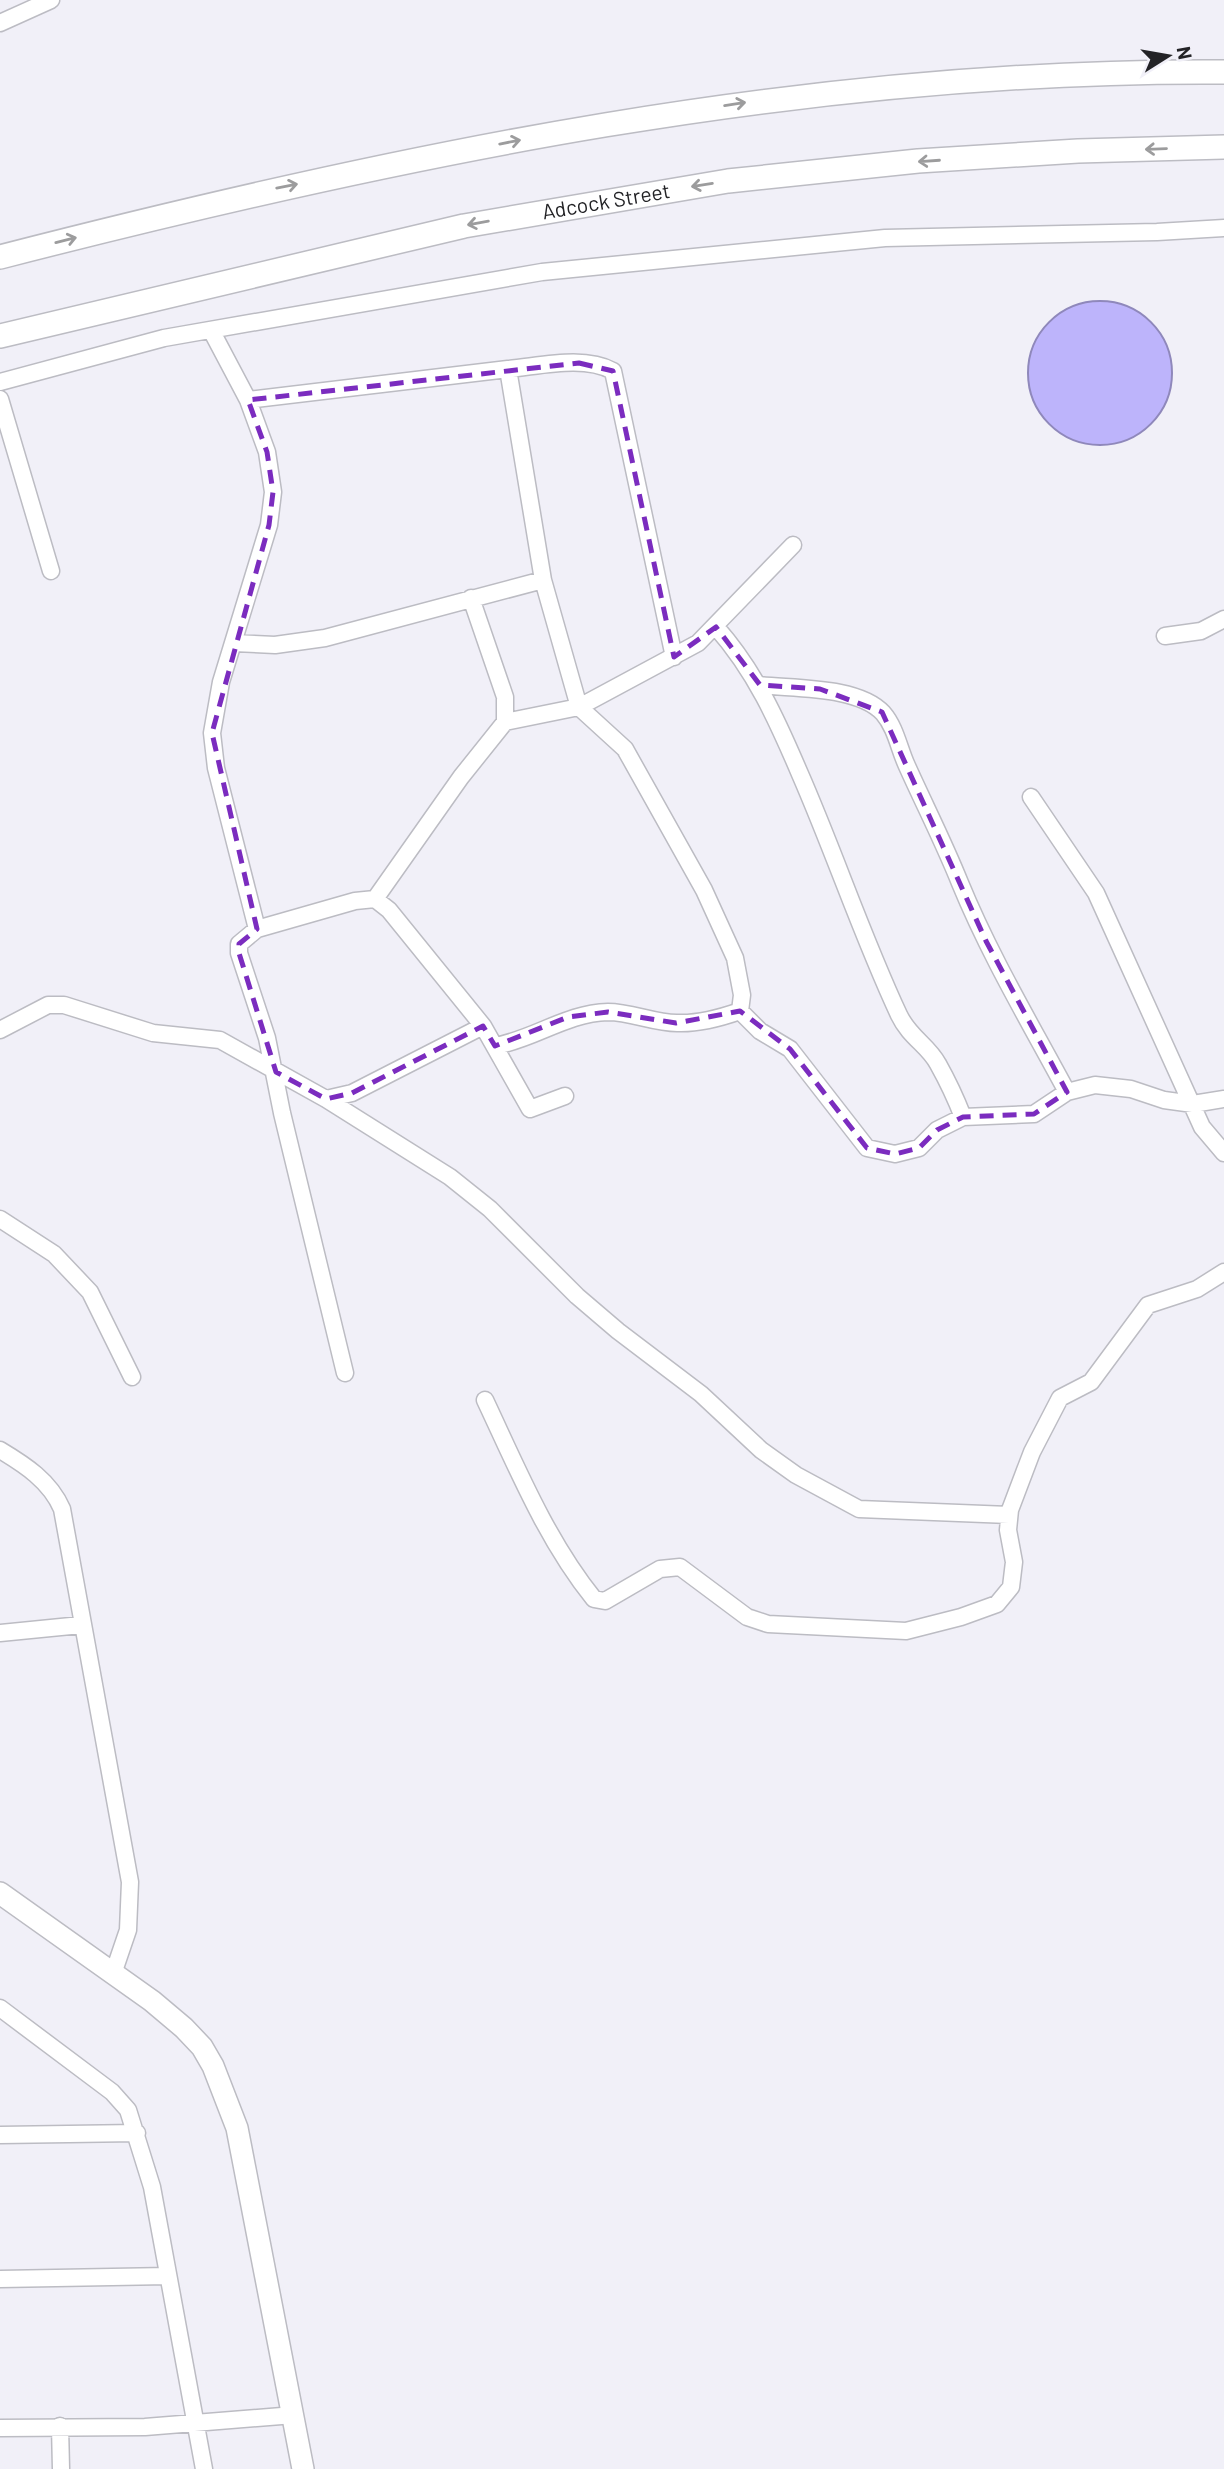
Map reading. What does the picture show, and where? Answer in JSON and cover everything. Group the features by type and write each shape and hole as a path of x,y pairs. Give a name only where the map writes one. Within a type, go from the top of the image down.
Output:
{"main road":[{"path":"0,257 267,190 575,130 747,102 1005,78 1127,72 1224,72"},
{"name":"Adcock Street","path":"0,336 464,226 728,181 918,161 1078,151 1224,148"}],"street":[{"path":"0,23 51,0"},
{"path":"0,382 164,338 542,272 885,238 1224,228"},
{"path":"211,330 248,400 267,452 273,492 269,525 221,682 212,733 216,768 257,929"},
{"path":"248,400 579,363 603,365 613,371 674,657"},
{"path":"509,369 542,580 579,707 625,749 704,890 735,958 742,995 740,1011"},
{"path":"0,399 51,571"},
{"path":"505,722 579,707 698,643 793,545"},
{"path":"234,643 275,645 325,638 542,580"},
{"path":"375,899 461,777 505,722 505,697 471,598"},
{"path":"1165,636 1201,631 1224,619"},
{"path":"716,627 738,652 760,685 832,846 850,892 860,929 900,1018 913,1038 939,1064 963,1117"},
{"path":"760,685 820,689 857,698 882,712 895,733 906,763 941,834 986,942 1067,1092"},
{"path":"1031,797 1096,893 1202,1127 1224,1153"},
{"path":"345,1373 282,1113 276,1072 239,953 239,944 257,929 355,901 375,899 389,910 483,1026 530,1109 565,1097"},
{"path":"0,1031 48,1005 64,1005 153,1033 220,1040 326,1100 450,1177 490,1209 577,1296 701,1394 761,1450 796,1475 859,1509 1009,1515"},
{"path":"740,1011 760,1031 790,1049 867,1148 895,1154 919,1149 937,1129 963,1117 1034,1114 1067,1092 1095,1085 1131,1089 1164,1100 1193,1104 1224,1099"},
{"path":"495,1046 514,1042 568,1017 608,1012 676,1023 718,1019 740,1011"},
{"path":"326,1100 352,1094 483,1026"},
{"path":"0,1219 54,1254 90,1292 132,1377"},
{"path":"485,1400 549,1530 574,1574 594,1599 605,1601 660,1569 680,1567 747,1616 768,1624 906,1631 961,1617 997,1604 1011,1587 1014,1562 1008,1530 1009,1515 1028,1462 1060,1398 1091,1381 1148,1305 1197,1289 1224,1272"},
{"path":"0,1450 36,1474 58,1501 130,1882 128,1930 114,1974"},
{"path":"0,1633 81,1625"},
{"path":"0,1893 152,2001 202,2047 229,2101 237,2128 303,2469"},
{"path":"0,2008 112,2092 125,2105 137,2133 152,2187 204,2469"},
{"path":"0,2135 137,2133"},
{"path":"0,2279 168,2276"},
{"path":"0,2428 197,2424 294,2415"},
{"path":"60,2427 61,2469"}],"highlighted area":[{"path":"579,363 613,371 674,657 716,627 760,685 820,689 882,712 986,941 1067,1092 1034,1114 963,1117 937,1130 919,1148 895,1154 867,1148 790,1049 740,1011 676,1023 608,1012 568,1017 495,1046 483,1026 352,1093 326,1099 276,1072 239,953 239,944 257,929 212,733 269,525 273,492 267,452 248,400"}],"shaded area":[{"path":"1100,301 1127,307 1151,322 1166,346 1172,373 1166,400 1151,424 1127,439 1100,445 1073,439 1049,424 1034,400 1028,373 1034,346 1049,322 1073,307"}]}
